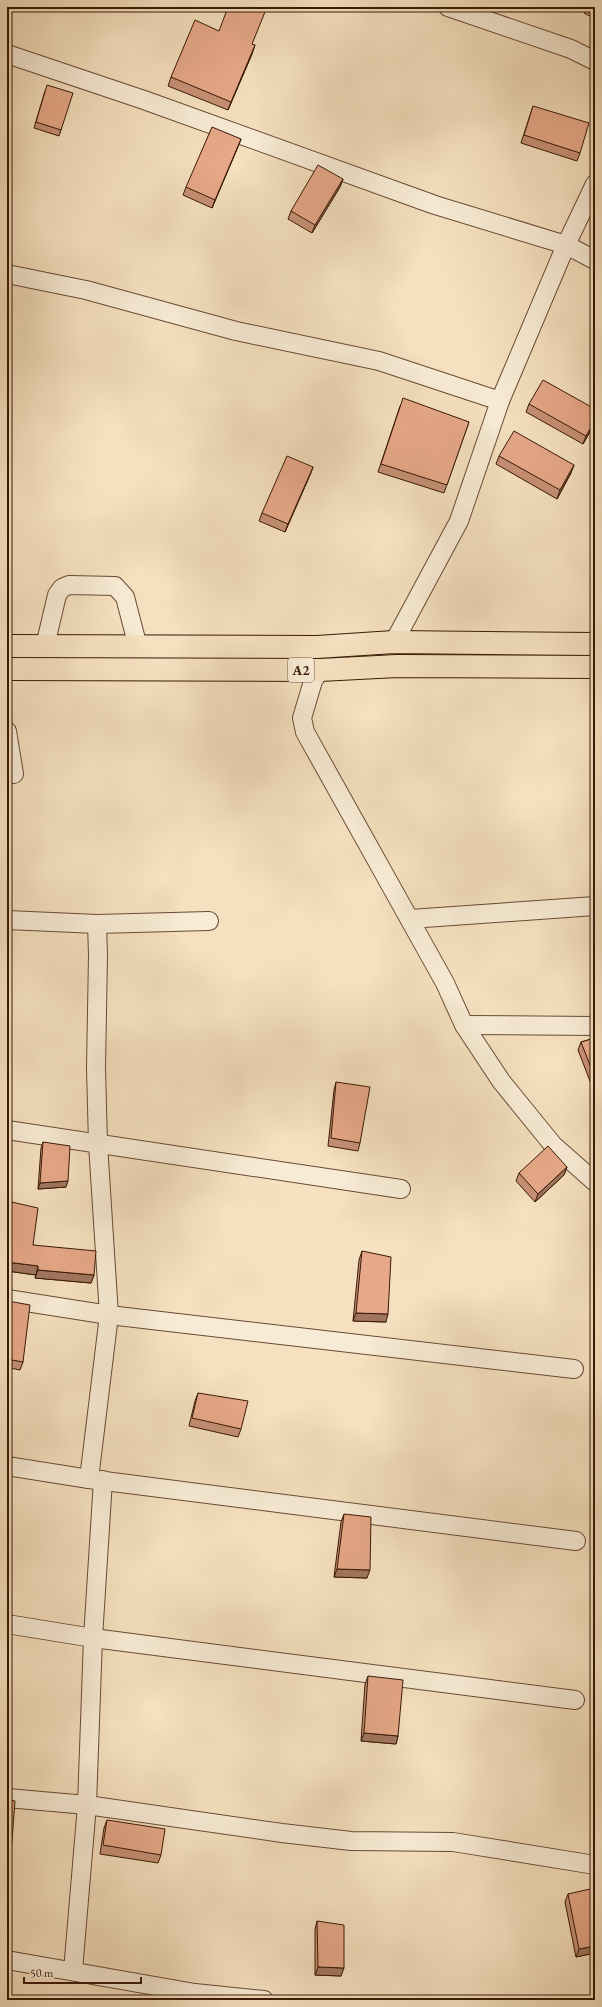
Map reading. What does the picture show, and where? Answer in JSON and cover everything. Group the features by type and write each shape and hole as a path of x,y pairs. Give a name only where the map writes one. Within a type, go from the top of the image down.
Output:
{"highway":[{"name":"A2","path":"7,646 317,647 394,642 595,644"},
{"name":"A2","path":"7,670 320,670 397,666 595,667"}],"street":[{"path":"448,7 571,49 595,60"},
{"path":"7,54 144,100 435,205 566,246 595,260"},
{"path":"394,642 458,521 500,401 566,246 595,184"},
{"path":"7,274 86,290 236,331 379,361 500,401"},
{"path":"45,646 57,594 62,588 68,585 115,586 121,591 125,597 138,647"},
{"path":"320,670 313,681 302,718 305,732 445,983 464,1025 502,1081 553,1145 595,1182"},
{"path":"7,731 14,774"},
{"path":"410,919 595,906"},
{"path":"7,920 97,924 209,921"},
{"path":"73,1971 87,1805 93,1638 96,1479 109,1315 98,1144 96,1068 98,955 97,924"},
{"path":"464,1025 595,1026"},
{"path":"7,1130 401,1189"},
{"path":"7,1299 109,1315 574,1369"},
{"path":"7,1466 96,1479 576,1541"},
{"path":"7,1624 93,1638 575,1700"},
{"path":"7,1798 87,1805 282,1833 352,1841 452,1842 595,1865"},
{"path":"7,1960 195,1993 264,2000"}],"building":[{"path":"228,7 267,7 252,44 255,45 231,102 171,77 195,20 219,31"},
{"path":"47,85 73,93 61,130 36,122"},
{"path":"533,106 589,123 580,153 524,135"},
{"path":"212,127 241,139 215,200 186,187"},
{"path":"318,165 343,179 315,225 291,211"},
{"path":"543,380 595,409 595,420 586,436 529,404"},
{"path":"403,398 469,422 447,485 381,464"},
{"path":"514,431 574,465 560,490 499,456"},
{"path":"287,456 313,467 288,524 262,513"},
{"path":"595,1038 595,1078 581,1042"},
{"path":"336,1082 370,1087 360,1143 331,1138"},
{"path":"43,1142 70,1146 68,1181 40,1183"},
{"path":"548,1146 567,1167 538,1194 519,1173"},
{"path":"7,1201 38,1208 33,1245 96,1251 94,1275 38,1270 38,1266 7,1262"},
{"path":"362,1251 391,1257 388,1314 356,1313"},
{"path":"7,1301 30,1305 23,1362 12,1360 7,1389"},
{"path":"198,1393 248,1401 241,1429 192,1418"},
{"path":"344,1514 371,1517 370,1570 337,1569"},
{"path":"368,1676 403,1680 398,1736 364,1733"},
{"path":"7,1799 15,1801 10,1866 7,1865"},
{"path":"107,1820 165,1829 161,1855 103,1845"},
{"path":"590,1889 595,1911 595,1946 579,1949 568,1894"},
{"path":"317,1921 344,1925 344,1968 318,1967"}]}
